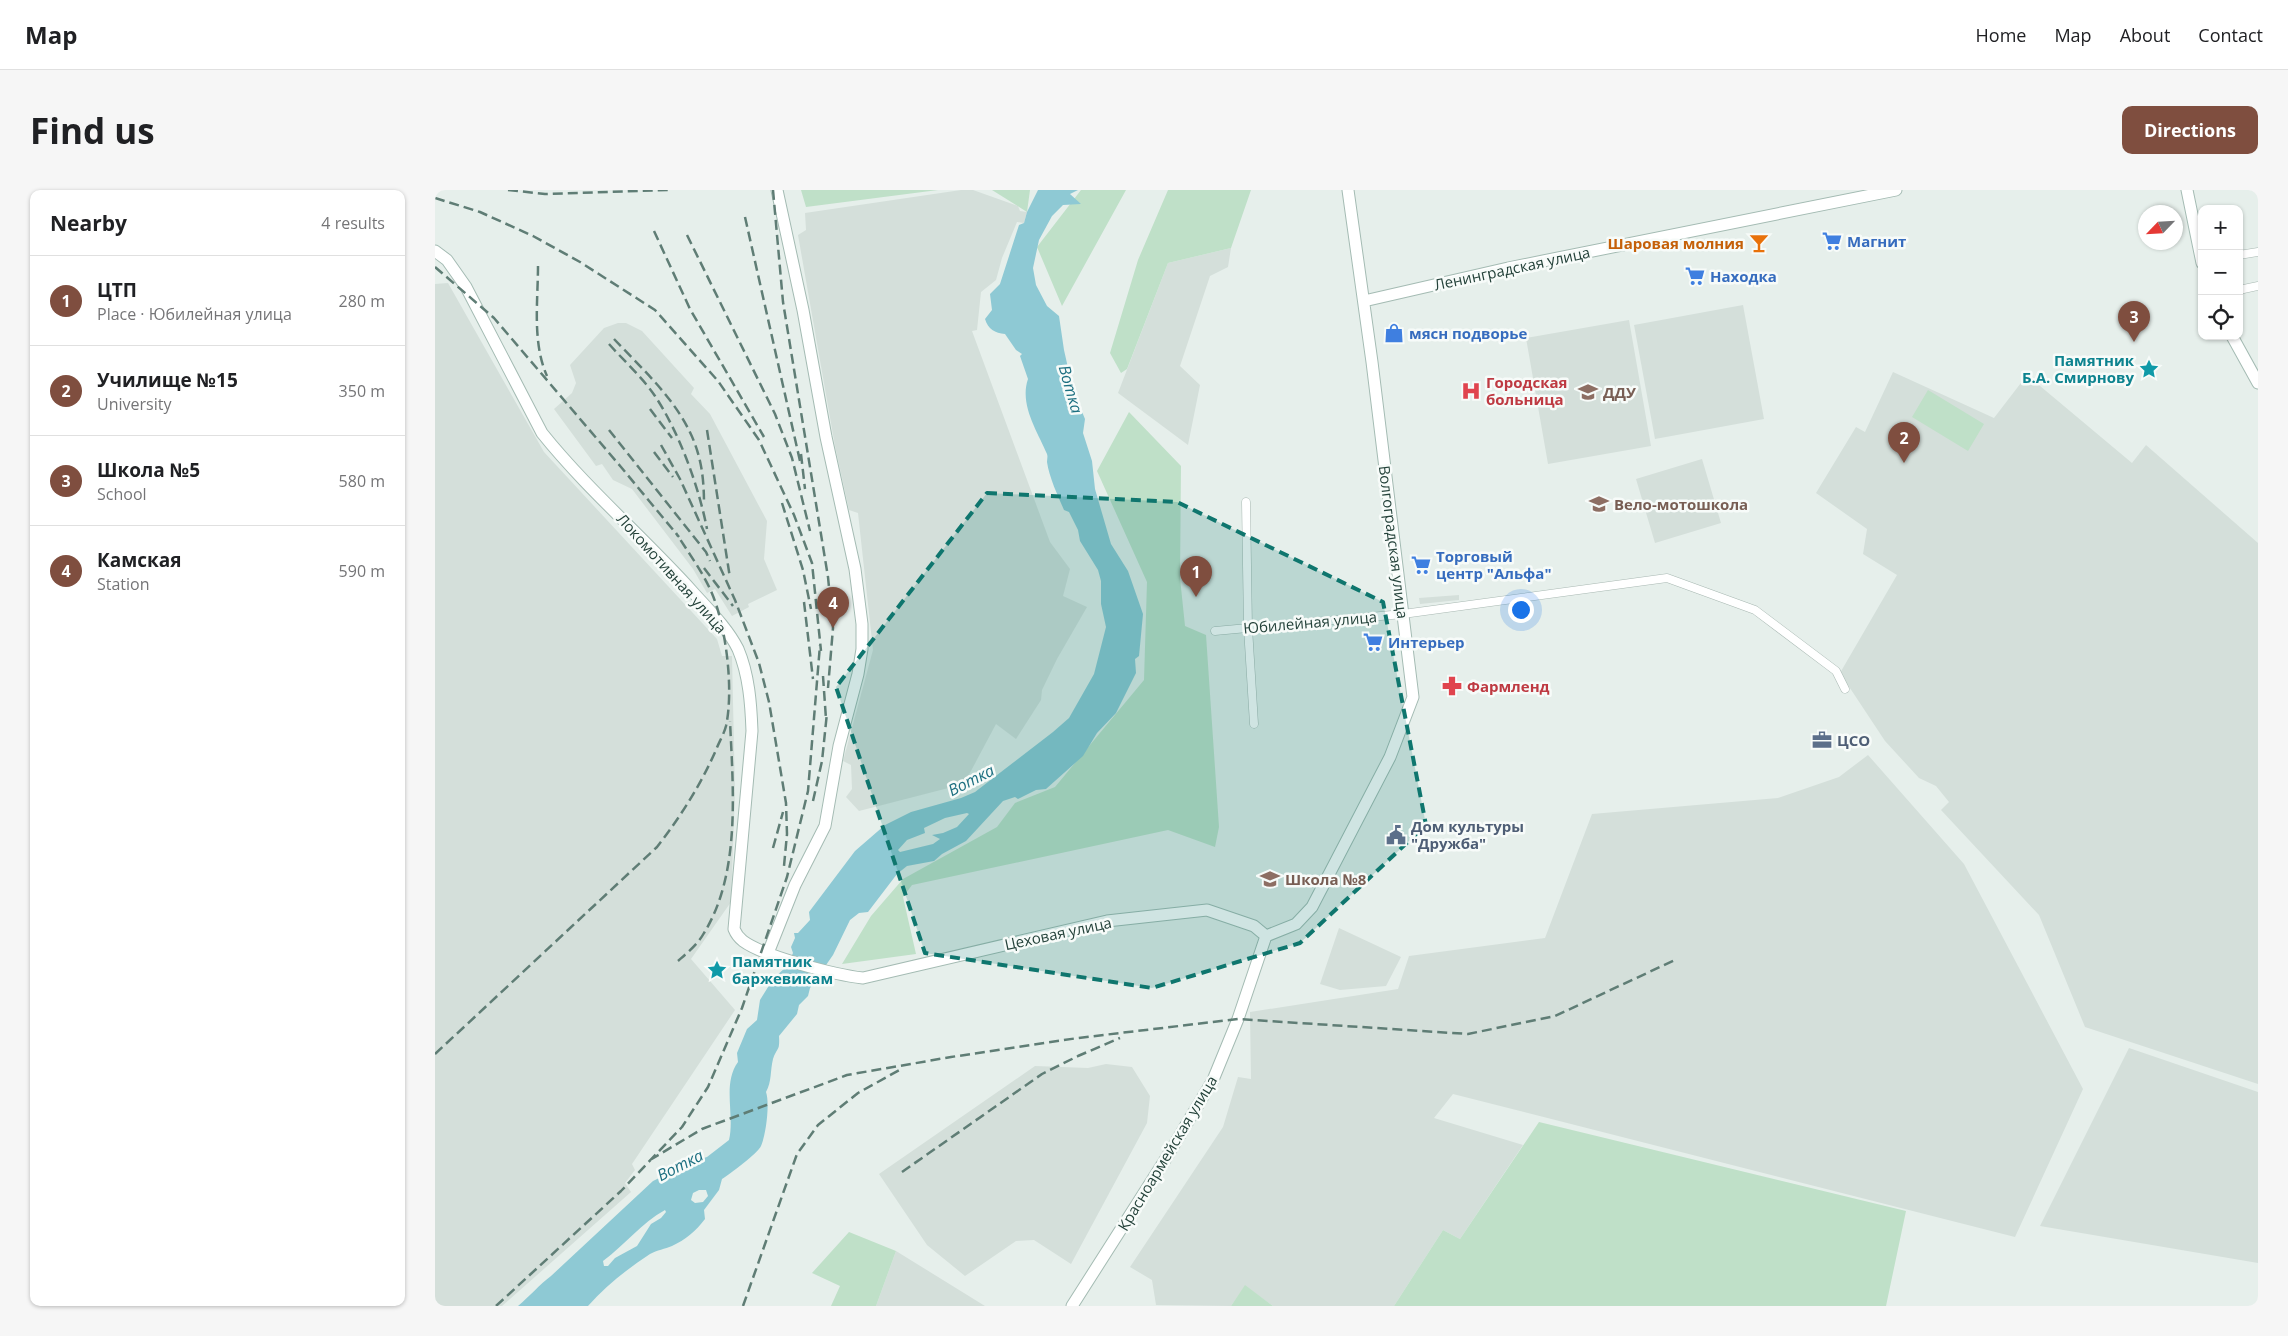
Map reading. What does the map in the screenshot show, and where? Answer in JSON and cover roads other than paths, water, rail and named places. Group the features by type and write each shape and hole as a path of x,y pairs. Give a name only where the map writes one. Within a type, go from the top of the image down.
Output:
{"main road":[{"path":"771,954 788,902 825,826 837,753 858,674 862,649 862,624 855,568 826,437 803,310 777,190"},
{"name":"Волгоградская улица","path":"1266,936 1296,924 1312,907 1390,757 1413,697 1364,301 1348,190"},
{"name":"Ленинградская улица","path":"1364,301 1494,271 1896,190"},
{"path":"2187,190 2199,250"},
{"name":"Локомотивная улица","path":"435,251 447,260 467,287 542,433 559,454 656,552 721,625 738,650 751,698 752,731 734,928 742,940 771,954 845,976"},
{"path":"2234,340 2258,384"},
{"name":"Цеховая улица","path":"845,976 863,978 1107,921 1207,910 1254,926 1266,936"},
{"name":"Красноармейская улица","path":"1072,1306 1165,1160 1213,1080 1238,1019 1266,936"}],"street":[{"path":"2243,255 2258,252"},
{"path":"2243,289 2258,286"},
{"path":"1245,502 1254,724"},
{"name":"Юбилейная улица","path":"1215,631 1403,614 1667,578 1755,610 1836,671 1845,689"}],"water":[{"name":"Вотка","path":"1038,190 1078,190 1070,194 1081,204 1063,205 1052,216 1039,240 1033,268 1036,285 1047,306 1059,316 1073,390 1085,419 1083,433 1092,461 1095,489 1111,544 1128,571 1143,614 1139,656 1135,659 1136,673 1116,713 1097,733 1083,756 1046,789 1036,790 1018,799 1015,797 1003,801 966,841 942,854 934,861 907,866 897,874 868,912 859,913 850,920 833,955 810,988 808,996 799,1005 797,1014 779,1036 779,1047 773,1059 766,1092 768,1104 767,1119 761,1146 722,1179 719,1190 704,1210 705,1219 698,1227 681,1241 653,1253 633,1266 609,1285 588,1306 518,1306 653,1181 694,1161 707,1157 729,1140 731,1080 738,1062 737,1053 747,1029 757,1020 760,1000 773,979 787,966 793,953 791,947 795,938 794,933 798,933 810,920 809,912 855,851 885,825 911,812 961,798 975,792 1069,718 1094,674 1106,627 1101,604 1101,581 1098,570 1080,541 1078,530 1069,512 1064,510 1052,480 1048,468 1047,454 1028,408 1026,389 1028,379 1020,356 1022,354 1016,350 1005,334 998,333 990,328 985,319 992,310 990,294 1000,284 1019,225 1024,223 1027,212","holes":["969,814 957,827 932,835 940,839 933,844 900,852 898,850 907,840 925,833 924,828 945,818","699,1190 706,1190 708,1196 703,1202 695,1203 691,1200 693,1193","665,1210 666,1212 661,1218 651,1224 637,1246 615,1258 608,1266 604,1266 603,1261 656,1215"]}],"railway":[{"path":"508,190 545,194 669,190"},
{"path":"773,190 783,302 828,577 833,628 828,688"},
{"path":"435,198 480,212 533,236 580,262 655,310 718,381 759,440 794,515 812,563 821,651"},
{"path":"745,217 800,461"},
{"path":"654,231 690,309 764,437"},
{"path":"687,235 775,414 792,458 810,531"},
{"path":"538,266 539,350 547,376"},
{"path":"435,267 494,318 679,537"},
{"path":"614,339 664,393 685,423 693,440 700,463 704,504"},
{"path":"609,344 645,383 664,410 687,460 699,496 707,529"},
{"path":"650,409 672,438"},
{"path":"609,430 706,552 710,561"},
{"path":"707,430 730,578"},
{"path":"661,445 680,479 735,600 759,663 769,702 786,803 787,834 784,866"},
{"path":"654,452 673,477"},
{"path":"801,454 805,489"},
{"path":"782,503 803,570 811,609"},
{"path":"435,1054 657,847 689,800 716,750 725,729 729,694 727,657 721,621 711,591 676,533"},
{"path":"704,568 733,606"},
{"path":"804,602 813,679"},
{"path":"496,1306 621,1191 682,1127 708,1087 742,1008 787,877 808,791 820,645"},
{"path":"823,676 826,719"},
{"path":"813,801 822,761 827,713"},
{"path":"678,961 702,937 716,909 724,884 732,830 733,802 730,721"},
{"path":"773,848 783,812"},
{"path":"650,1160 702,1129 847,1075 1078,1038 1238,1019 1468,1034 1555,1016 1677,959"},
{"path":"902,1172 1042,1074 1120,1038"},
{"path":"743,1306 797,1154 818,1125 858,1093 903,1068"}],"place":[{"name":"Магнит","path":"1832,241"},
{"name":"Шаровая молния","path":"1759,243"},
{"name":"Находка","path":"1695,276"},
{"name":"мясн подворье","path":"1394,333"},
{"name":"Школа №5","path":"2134,342"},
{"name":"Памятник Б.А. Смирнову","path":"2149,369"},
{"name":"Городская больница","path":"1471,391"},
{"name":"ДДУ","path":"1588,392"},
{"name":"Училище №15","path":"1904,463"},
{"name":"Вело-мотошкола","path":"1599,504"},
{"name":"Торговый центр \"Альфа\"","path":"1421,565"},
{"name":"ЦТП","path":"1196,597"},
{"name":"Камская","path":"833,628"},
{"name":"Интерьер","path":"1373,642"},
{"name":"Фармленд","path":"1452,686"},
{"name":"ЦСО","path":"1822,740"},
{"name":"Дом культуры \"Дружба\"","path":"1396,835"},
{"name":"Школа №8","path":"1270,879"},
{"name":"Памятник баржевикам","path":"717,970"}]}
